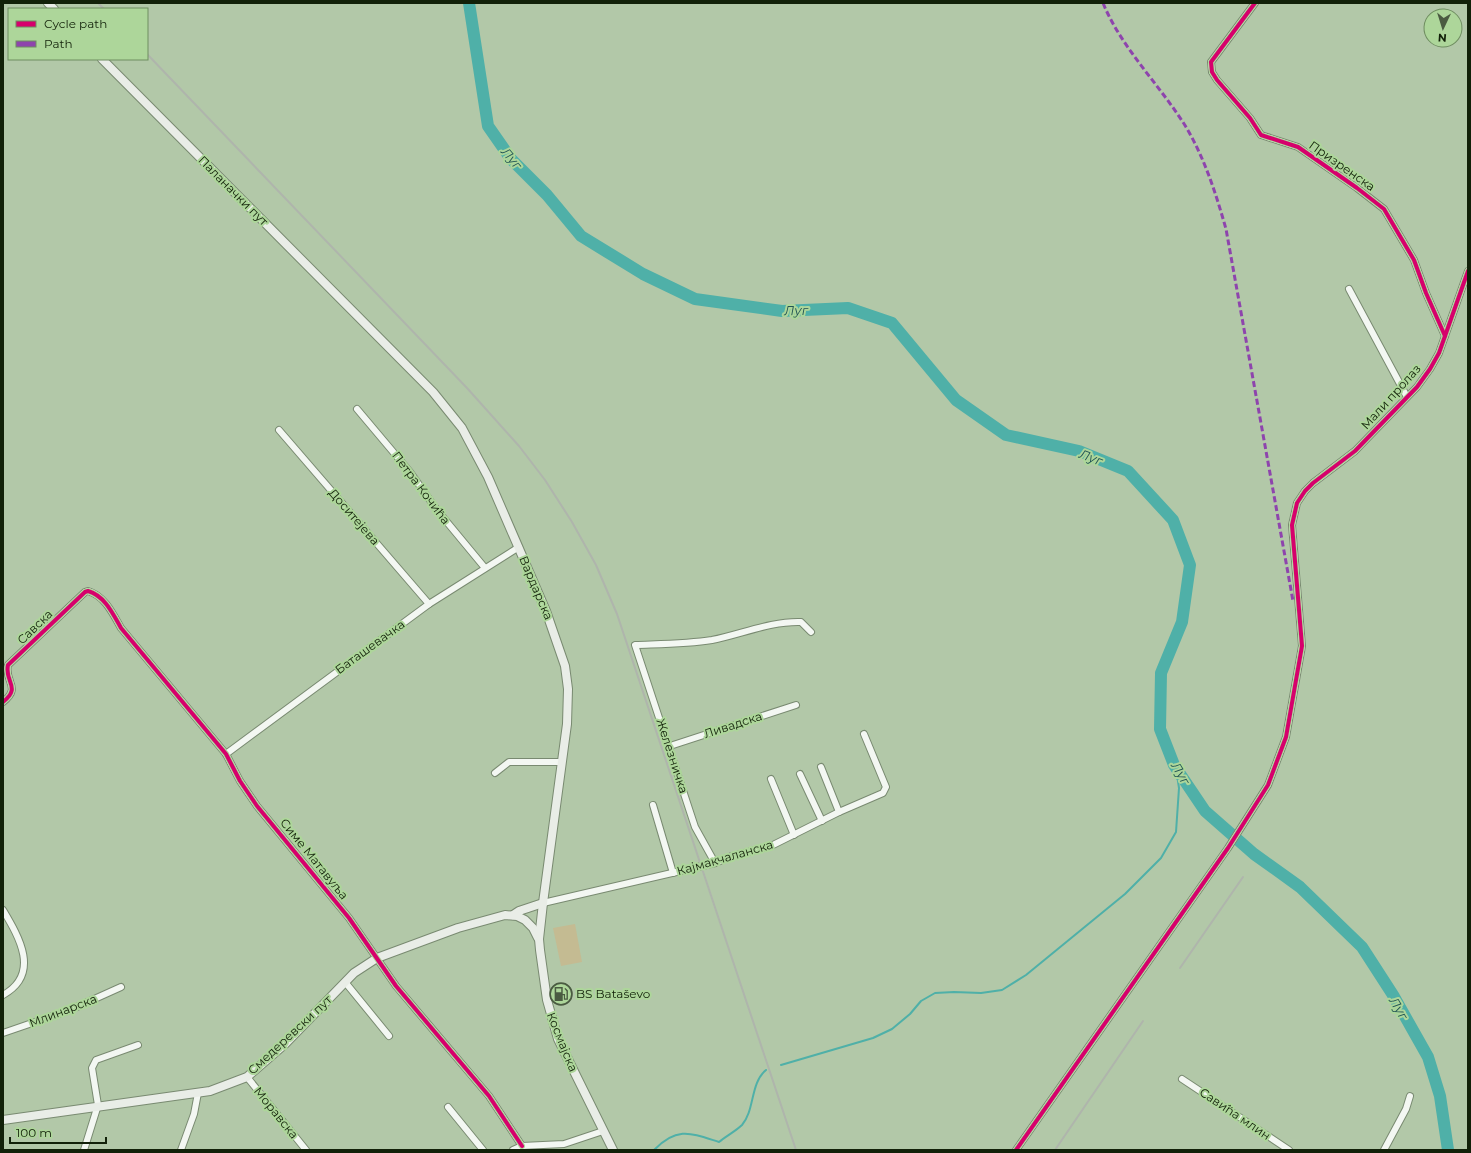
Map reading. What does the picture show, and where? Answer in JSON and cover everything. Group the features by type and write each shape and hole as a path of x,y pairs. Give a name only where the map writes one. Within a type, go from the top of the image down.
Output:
{"main road":[{"name":"Паланачки пут","path":"103,60 364,321"},
{"name":"Вардарска","path":"364,321 433,392 462,428 488,477 519,547 554,633 566,671 568,713 543,902"},
{"name":"Смедеревски пут","path":"3,1120 98,1105 210,1091 247,1077 285,1044 354,973 377,958 458,928 496,916 513,915 519,911 543,902"},
{"name":"Космајска","path":"543,902 539,939 547,1000 554,1028 566,1057 613,1150"},
{"path":"513,915 520,917 528,923 539,939"}],"street":[{"name":"Призренска","path":"1255,3 1211,62 1212,72 1250,118 1261,135 1298,147 1357,188 1384,209 1414,260 1426,293 1445,336"},
{"name":"Мали пролаз","path":"1016,1150 1257,805 1277,764 1286,737 1292,713 1303,640 1296,584 1292,525 1293,514 1297,503 1305,490 1355,451 1407,397 1430,369 1439,353 1468,271"},
{"path":"1349,289 1407,397"},
{"name":"Петра Кочића","path":"356,409 410,472 437,510 485,568"},
{"name":"Доситејева","path":"279,430 429,604"},
{"name":"Баташевачка","path":"226,754 429,604 519,547"},
{"name":"Савска","path":"3,702 10,696 12,690 12,684 7,672 8,665 88,591"},
{"name":"Симе Матавуља","path":"88,591 97,595 108,605 121,628 226,754 240,781 257,806 322,884 396,986 489,1096 522,1146"},
{"name":"Железничка","path":"715,863 695,827 670,746 635,645 710,640 759,629 776,623 801,622 811,632"},
{"name":"Ливадска","path":"670,746 796,705"},
{"name":"Кајмакчаланска","path":"543,902 673,874 771,846 839,812 883,793 886,790 886,787 864,734"},
{"path":"495,773 509,762 562,762"},
{"path":"821,767 839,812"},
{"path":"800,774 822,821"},
{"path":"771,779 794,835"},
{"path":"653,805 673,874"},
{"path":"3,910 20,940 24,958 20,979 14,987 3,995"},
{"path":"345,982 389,1036"},
{"name":"Млинарска","path":"3,1033 70,1010 121,987"},
{"path":"84,1150 98,1105 92,1063 96,1060 138,1045"},
{"name":"Моравска","path":"247,1077 306,1150"},
{"name":"Савића млин","path":"1182,1078 1289,1150"},
{"path":"181,1150 194,1114 198,1093"},
{"path":"1384,1150 1406,1109 1410,1096"},
{"path":"448,1108 483,1150"},
{"path":"513,1150 522,1146 564,1144 603,1131"}],"shaded area":[{"path":"575,924 582,962 561,966 553,928"}],"waterway":[{"name":"Луг","path":"469,3 488,126 511,159 547,195 581,236 643,274 695,299 782,311 848,308 892,323 956,400 1006,435 1079,451 1128,471 1173,520 1190,565 1182,622 1161,673 1160,729 1174,765 1205,811 1254,854 1300,887 1362,947 1393,995 1428,1057 1440,1096 1448,1150"},
{"path":"781,1065 873,1038 892,1029 910,1014 921,1001 935,993 981,993 1002,990 1026,975 1125,894 1161,858 1176,832 1179,788 1176,768"},
{"path":"654,1150 670,1137 685,1134 692,1134 719,1142 742,1125 746,1119 757,1082 766,1070"}],"railway":[{"path":"98,3 103,8"},
{"path":"148,55 467,388 519,446 545,480 572,522 596,565 617,614 796,1150"},
{"path":"1180,968 1243,877"},
{"path":"1055,1150 1143,1021"}],"marked path":[{"path":"1103,3 1120,36 1176,112 1193,139 1218,203 1226,229 1293,601"}],"cycle path":[{"path":"1255,3 1211,62 1212,72 1217,80 1250,118 1261,135 1298,147 1357,188 1384,209 1414,260 1426,293 1445,336"},
{"path":"1016,1150 1228,848 1268,785 1286,737 1302,646 1292,525 1297,503 1305,491 1313,483 1355,451 1417,387 1439,353 1468,271"},
{"path":"3,702 9,697 12,688 7,671 8,665 85,592 88,591 94,593 104,601 112,611 121,628 226,754 240,781 257,806 349,918 396,986 489,1096 522,1146"}],"place":[{"name":"BS Bataševo","path":"561,994"}]}
